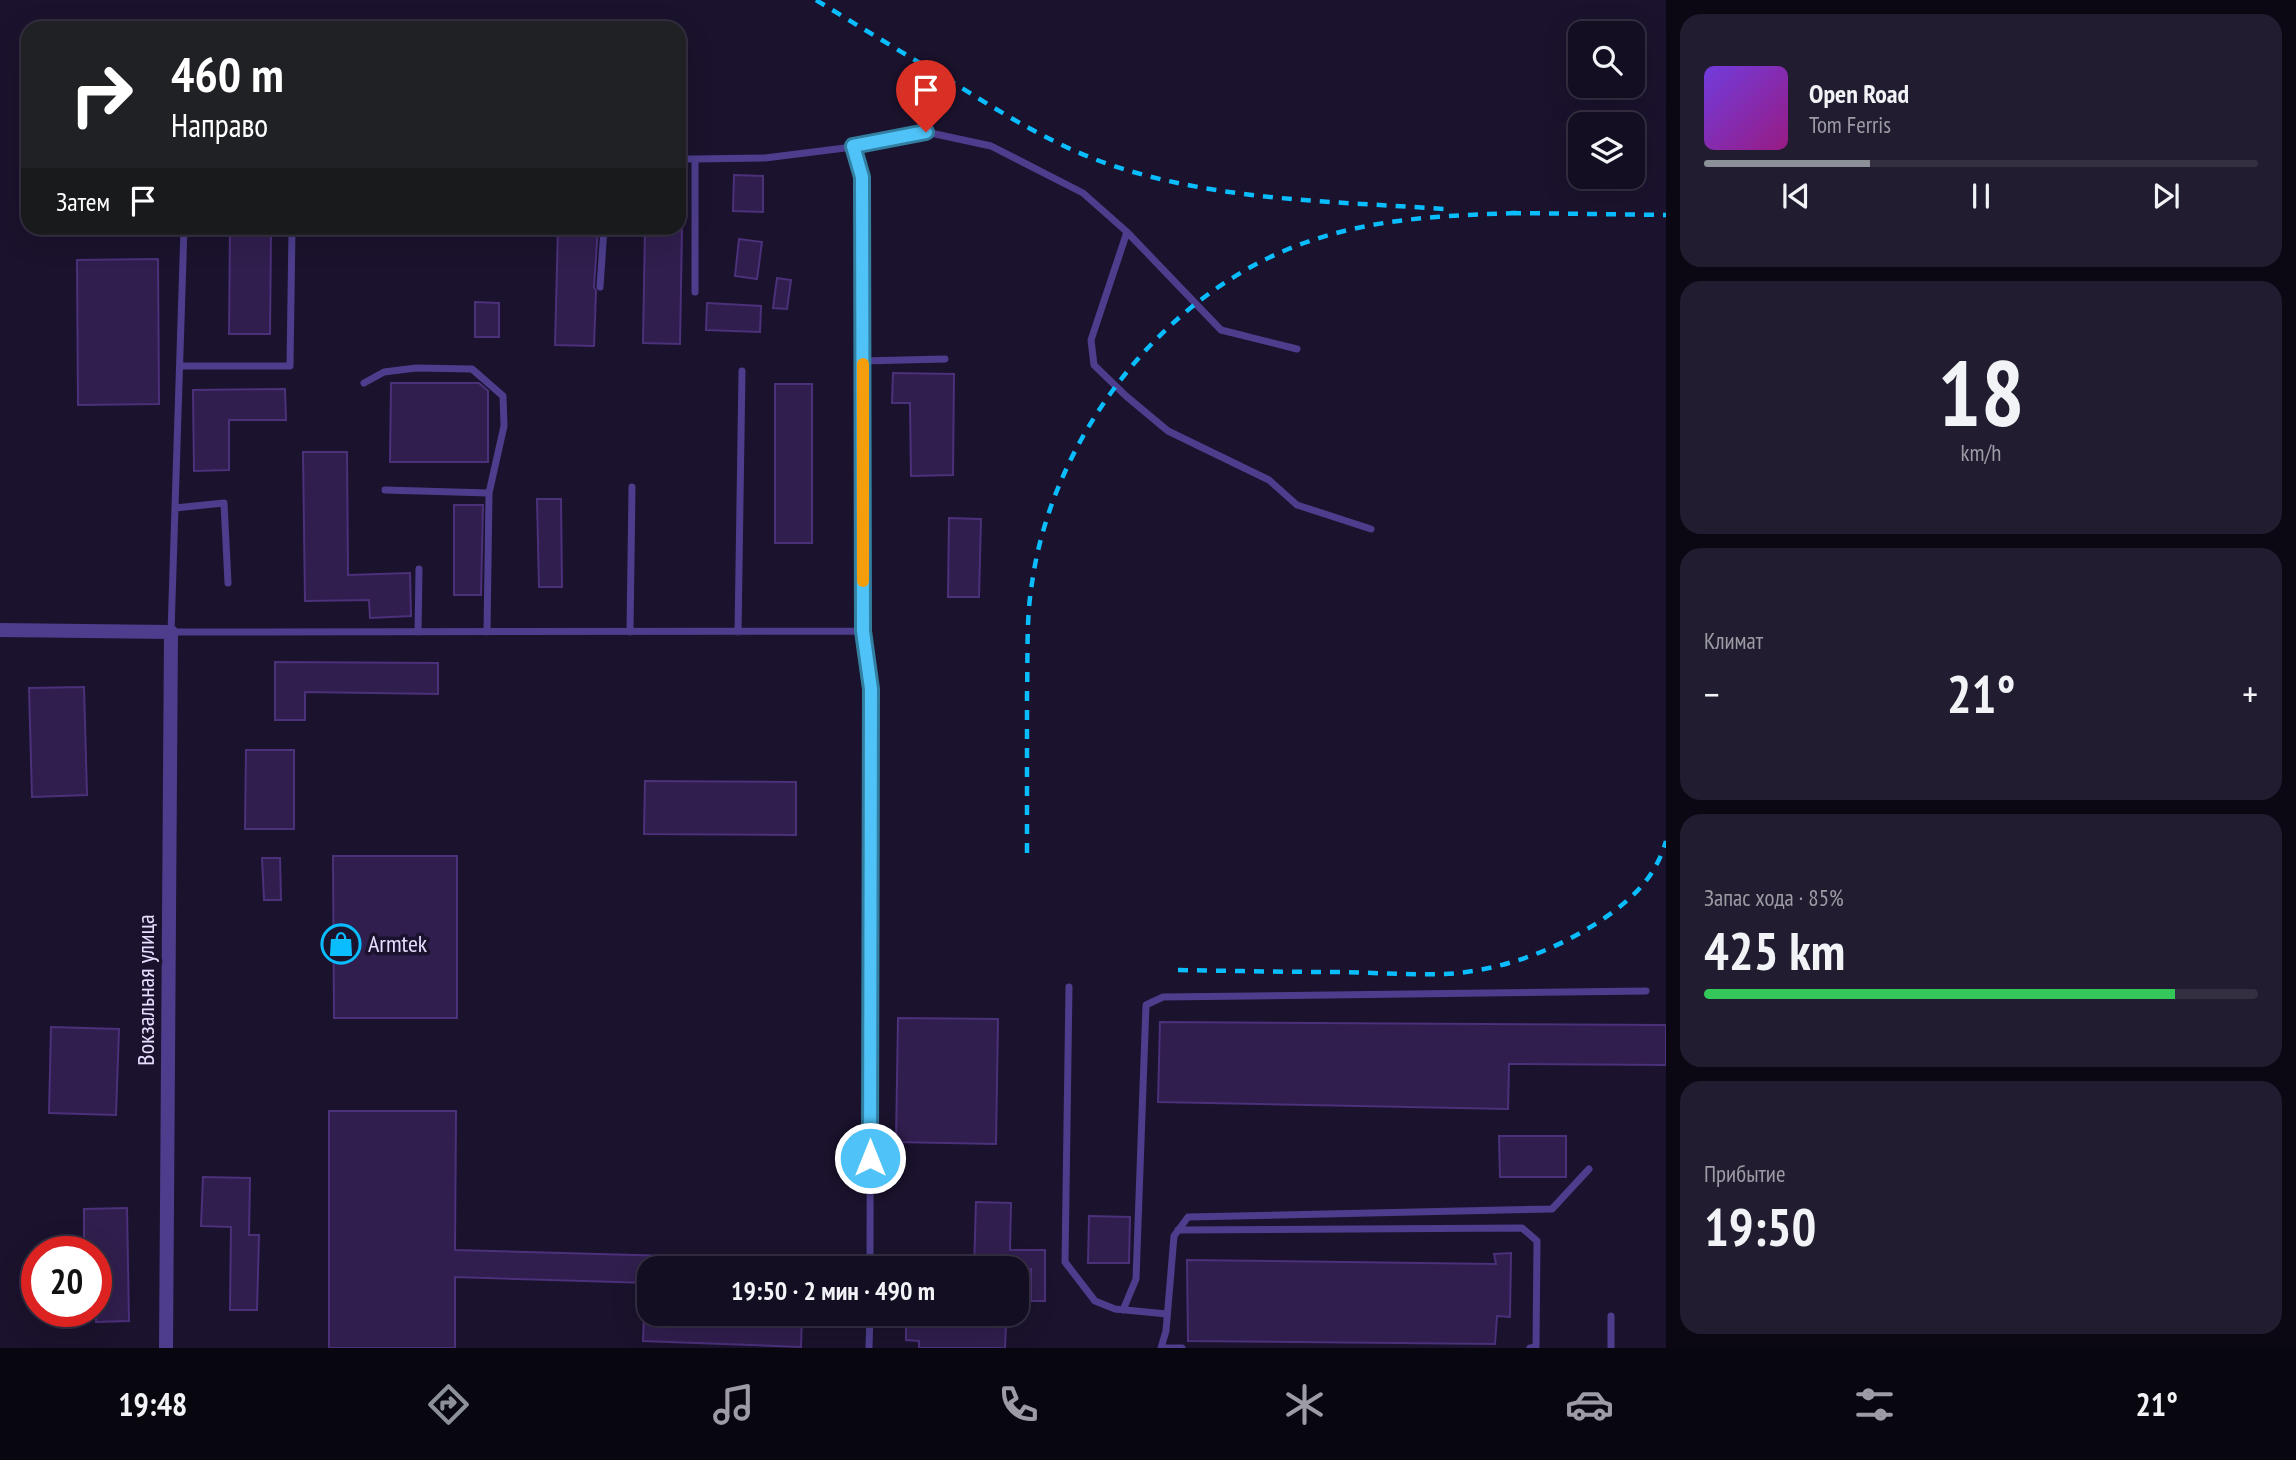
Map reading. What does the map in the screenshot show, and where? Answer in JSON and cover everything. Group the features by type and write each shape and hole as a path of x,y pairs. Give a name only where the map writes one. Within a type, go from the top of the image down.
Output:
{"street":[{"path":"0,630 171,632"},
{"name":"Вокзальная улица","path":"166,1348 171,632"}],"lane":[{"path":"686,159 765,158 853,146 926,132 991,146 1083,193 1126,232 1221,330 1297,349"},
{"path":"853,146 862,177 863,631 871,689 870,1256"},
{"path":"695,159 695,292"},
{"path":"1126,232 1091,340 1094,365 1168,431 1269,480 1297,505 1371,529"},
{"path":"184,235 171,632 863,631"},
{"path":"180,366 290,366 292,235"},
{"path":"600,287 604,235"},
{"path":"863,361 945,359"},
{"path":"364,383 384,372 416,368 472,369 503,396 504,426 489,493 487,632"},
{"path":"738,632 742,371"},
{"path":"631,632 632,487"},
{"path":"385,490 489,493"},
{"path":"175,508 224,503 228,583"},
{"path":"418,632 419,569"},
{"path":"1069,987 1065,1262 1095,1301 1115,1310 1167,1314"},
{"path":"1123,1310 1136,1279 1146,1005 1163,997 1646,991"},
{"path":"1182,1348 1161,1348 1174,1236 1188,1217 1552,1209 1589,1169"},
{"path":"1178,1230 1522,1228 1537,1241 1536,1347 1530,1348"},
{"path":"1611,1316 1611,1348"},
{"path":"869,1348 870,1326"}],"building":[{"path":"734,175 763,176 763,212 733,211"},
{"path":"230,235 271,235 270,334 229,334"},
{"path":"558,235 598,235 594,346 555,345"},
{"path":"645,235 682,235 680,344 643,343"},
{"path":"739,239 762,242 757,279 735,276"},
{"path":"158,259 159,404 78,405 77,260"},
{"path":"777,278 791,280 787,309 773,308"},
{"path":"475,302 499,303 499,337 475,337"},
{"path":"707,303 761,306 760,332 706,330"},
{"path":"893,373 954,374 953,475 911,476 910,403 892,403"},
{"path":"391,383 479,383 488,391 488,462 390,462"},
{"path":"775,384 812,384 812,543 775,543"},
{"path":"285,389 286,420 229,420 229,470 194,471 193,390"},
{"path":"303,452 347,452 348,575 410,573 411,616 370,618 369,600 305,601"},
{"path":"537,499 561,499 562,587 539,587"},
{"path":"454,505 483,505 481,595 454,595"},
{"path":"949,518 981,519 979,597 948,597"},
{"path":"275,662 438,663 438,694 305,692 305,720 275,720"},
{"path":"84,687 87,795 32,797 29,688"},
{"path":"246,750 294,750 294,829 245,829"},
{"path":"645,781 796,782 796,835 644,834"},
{"path":"333,856 457,856 457,1018 334,1018"},
{"path":"262,858 280,858 281,900 264,900"},
{"path":"898,1018 998,1019 996,1144 896,1142"},
{"path":"1160,1022 1666,1025 1666,1065 1509,1064 1508,1109 1158,1102"},
{"path":"51,1027 119,1029 116,1115 49,1113"},
{"path":"329,1111 456,1111 455,1250 670,1256 637,1256 637,1283 455,1277 455,1348 329,1348"},
{"path":"1499,1136 1566,1136 1566,1177 1500,1177"},
{"path":"203,1177 250,1178 249,1235 259,1235 257,1310 230,1310 231,1227 201,1226"},
{"path":"976,1202 1011,1203 1010,1250 1045,1250 1045,1301 1031,1301 1029,1256 974,1256"},
{"path":"127,1208 129,1321 112,1322 112,1236 84,1236 84,1209"},
{"path":"1089,1216 1130,1217 1129,1263 1088,1263"},
{"path":"1511,1253 1510,1317 1497,1316 1495,1344 1188,1341 1187,1260 1496,1264 1494,1254"},
{"path":"644,1326 802,1326 801,1347 643,1341"},
{"path":"906,1326 1006,1326 1005,1348 919,1348 919,1341 906,1340"}],"railway":[{"path":"816,0 1015,120 1070,149 1108,164 1190,186 1232,192 1317,201 1444,209"},
{"path":"1511,213 1666,215"},
{"path":"1027,853 1028,638 1032,583 1044,528 1064,474 1091,422 1125,374 1164,331 1209,294 1258,263 1310,241 1387,223 1519,213"},
{"path":"1178,970 1445,974 1489,968 1554,946 1613,912 1631,897 1652,873 1666,841"}],"slow traffic":[{"path":"863,364 863,581"}],"place":[{"name":"Armtek","path":"341,944"}],"route":[{"path":"870,1158 871,689 863,631 862,177 853,146 926,132"}]}
